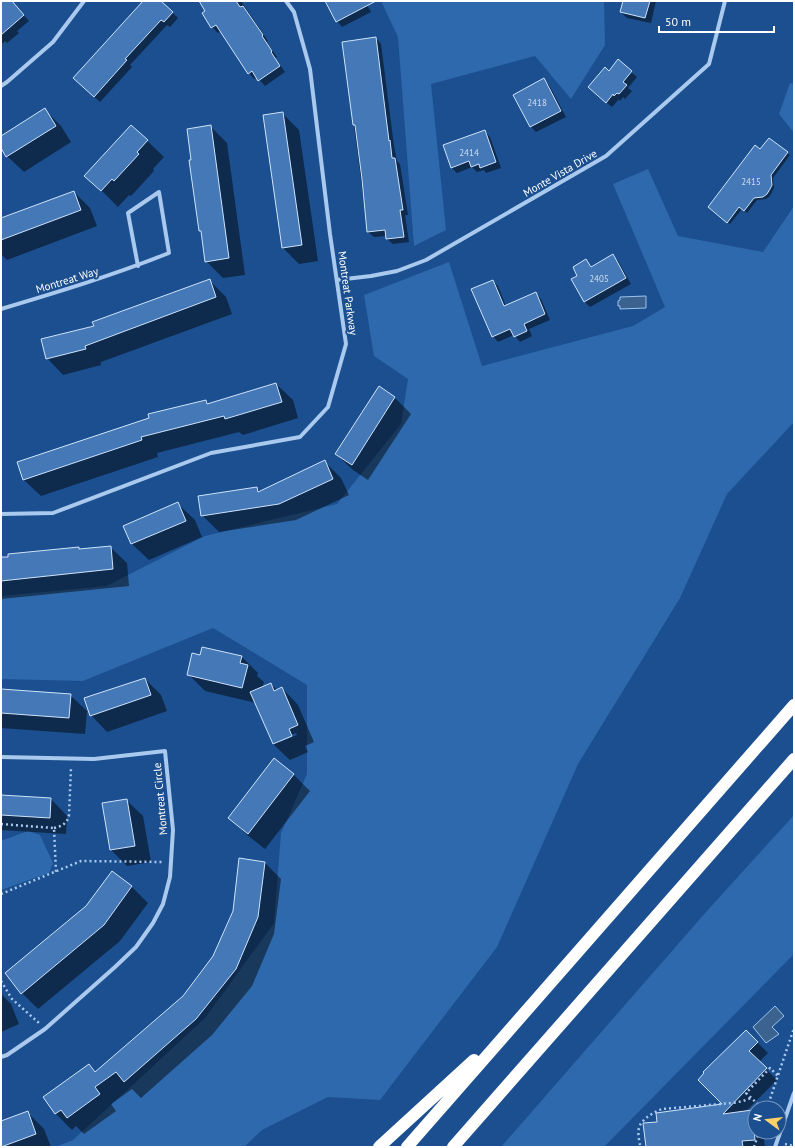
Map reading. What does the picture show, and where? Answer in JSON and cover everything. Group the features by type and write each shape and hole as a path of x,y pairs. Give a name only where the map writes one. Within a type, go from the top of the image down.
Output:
{"highway":[{"path":"407,1147 794,705"},
{"path":"453,1147 794,759"},
{"path":"379,1147 521,1017"}],"street":[{"path":"1,86 53,42 84,1"},
{"name":"Montreat Parkway","path":"1,514 53,513 211,453 300,437 328,407 346,344 310,69 294,12 286,1"},
{"name":"Monte Vista Drive","path":"337,280 396,271 426,260 606,156 709,64 725,1"},
{"name":"Montreat Way","path":"1,309 87,284 138,266 169,253 159,192 128,213 138,266"},
{"name":"Montreat Circle","path":"1,757 94,759 165,751 174,830 170,877 163,904 153,923 136,946 115,967 45,1029 7,1055 1,1057"},
{"path":"775,1147 794,1093"}],"path":[{"path":"1,824 54,828 62,826 67,822 69,815 72,759"},
{"path":"54,828 56,872"},
{"path":"1,894 81,862 172,862"},
{"path":"1,981 12,999 45,1029"},
{"path":"770,1100 794,1028"},
{"path":"640,1145 640,1126 654,1112 662,1109 743,1101 751,1098 746,1093 770,1068 778,1076"}],"shaded area":[{"path":"381,1 604,1 605,45 571,99 535,56 431,84 446,230 414,246 398,37"},
{"path":"790,83 794,84 794,133 779,114"},
{"path":"648,169 678,236 763,252 794,206 794,422 727,494 680,598 578,764 497,947 380,1100 328,1097 262,1130 244,1147 55,1147 73,1140 205,1018 274,923 281,833 307,774 307,685 213,628 83,681 1,679 1,596 106,586 205,536 337,504 401,424 408,379 374,356 364,295 449,262 482,366 633,326 665,307 613,184"},
{"path":"646,296 646,308 620,309 620,306 618,306 620,297"},
{"path":"794,815 794,954 604,1147 501,1147 706,912"},
{"path":"28,831 40,835 53,863 49,873 1,890 1,841"},
{"path":"775,1006 784,1016 772,1027 779,1034 766,1043 753,1027"}],"building":[{"path":"1,1 12,1 24,15 1,35"},
{"path":"143,1 161,1 173,12 164,22 161,20 125,59 127,60 94,97 73,78"},
{"path":"199,1 236,1 240,7 243,6 263,35 262,36 280,66 258,81 252,71 248,74 216,25 211,28 202,13 205,11"},
{"path":"325,1 376,1 336,22"},
{"path":"623,1 650,1 645,18 620,12"},
{"path":"376,37 389,141 390,140 392,158 395,158 403,210 400,210 404,237 386,239 385,230 367,232 355,125 353,125 342,42"},
{"path":"618,59 632,71 623,82 627,85 619,94 617,93 614,96 613,94 606,103 588,87 605,67 609,71"},
{"path":"544,78 561,111 530,127 513,95"},
{"path":"45,108 56,126 6,157 1,148 1,136"},
{"path":"283,112 302,245 282,248 263,115"},
{"path":"131,125 148,140 137,152 139,154 114,181 112,179 101,191 84,176"},
{"path":"211,125 229,258 205,262 189,160 191,160 187,129"},
{"path":"485,130 496,162 480,168 479,164 471,167 469,161 451,168 443,145"},
{"path":"769,138 788,152 771,175 772,185 767,194 763,197 754,198 744,211 739,207 727,223 708,207 755,145 760,149"},
{"path":"74,191 81,210 1,240 1,218"},
{"path":"613,254 626,278 584,302 571,279 577,276 573,267 586,259 591,267"},
{"path":"210,279 216,297 85,346 86,349 46,359 41,339 94,326 92,322"},
{"path":"493,280 504,306 536,292 545,314 524,324 527,331 514,337 510,329 492,337 471,289"},
{"path":"276,383 282,402 225,419 224,416 141,437 142,440 23,480 17,462 149,418 148,414 206,400 207,404"},
{"path":"379,386 395,397 352,465 335,454"},
{"path":"325,460 333,479 279,504 201,516 198,496 257,487 258,492"},
{"path":"178,502 186,521 131,544 123,526"},
{"path":"111,546 113,569 1,581 1,557 8,557 8,554 79,547 79,549"},
{"path":"202,647 242,656 240,663 248,665 242,688 187,675 192,653 200,655"},
{"path":"145,678 151,695 90,716 84,698"},
{"path":"271,683 274,691 282,687 298,725 289,729 292,736 273,744 250,692"},
{"path":"1,689 71,694 69,718 1,713"},
{"path":"274,758 294,774 248,834 228,818"},
{"path":"1,795 51,798 50,818 1,815"},
{"path":"127,799 135,846 110,850 102,803"},
{"path":"239,858 265,862 258,917 236,969 196,1019 124,1082 116,1072 95,1087 100,1094 67,1118 61,1110 55,1114 43,1097 89,1064 95,1072 183,996 213,956 233,911"},
{"path":"112,871 132,886 104,925 21,994 5,973 86,906"},
{"path":"746,1030 758,1042 749,1051 767,1068 723,1114 747,1111 747,1140 755,1140 742,1141 743,1147 646,1147 643,1123 657,1122 656,1113 722,1104 698,1080 704,1073 703,1072"},
{"path":"28,1111 36,1134 1,1147 1,1121"}]}
